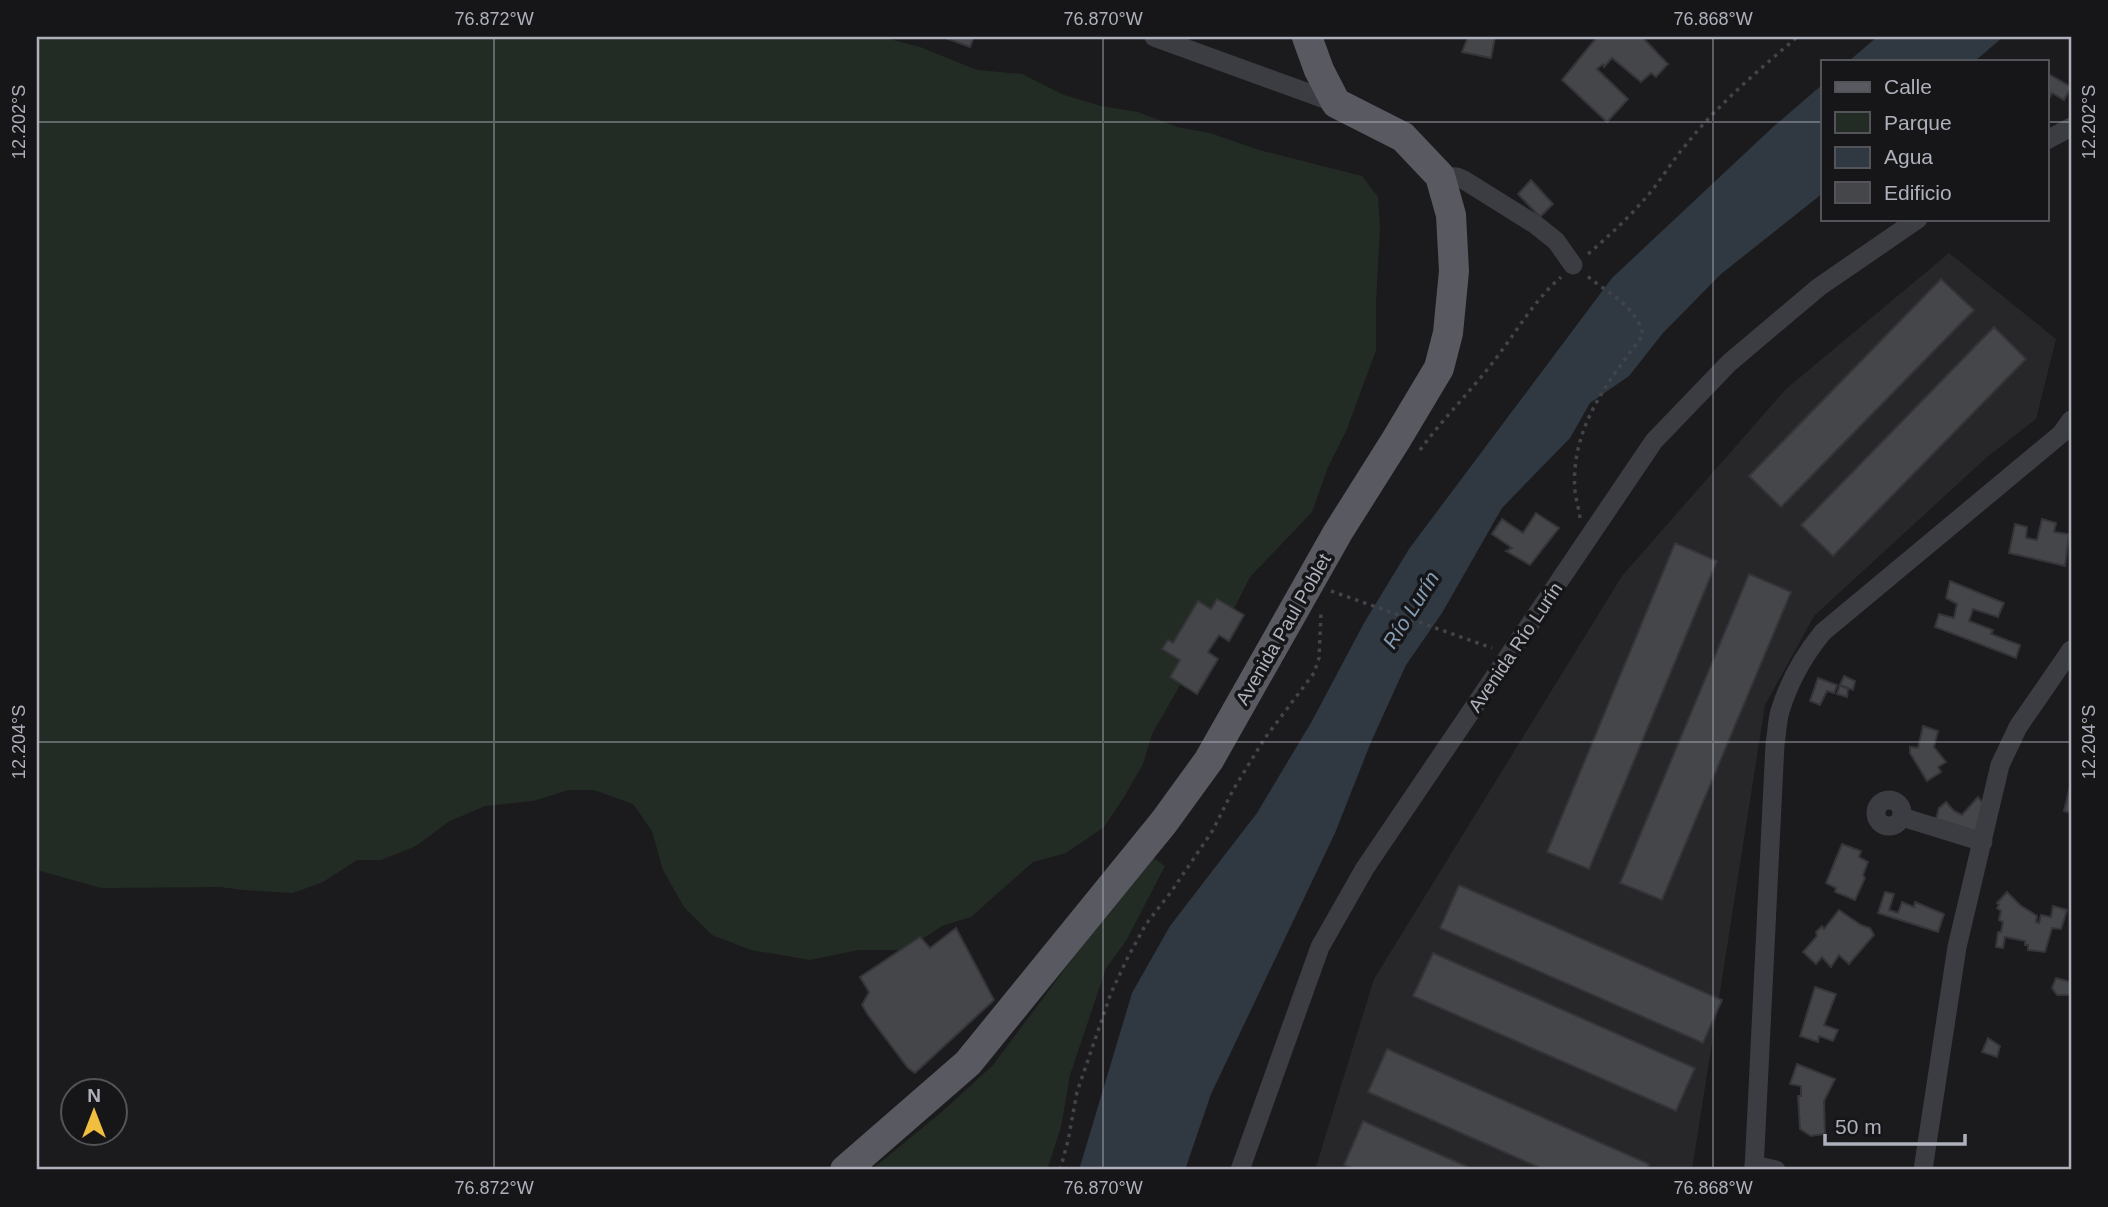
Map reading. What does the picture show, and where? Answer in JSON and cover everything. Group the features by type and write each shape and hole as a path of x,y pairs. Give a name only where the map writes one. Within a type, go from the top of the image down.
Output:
{"main road":[{"path":"1307,37 1336,103"},
{"name":"Avenida Paul Poblet","path":"845,1170 968,1063 1164,822 1209,760 1338,532 1439,368 1448,332 1454,271 1451,215 1440,176 1403,137 1336,103"}],"street":[{"path":"1154,37 1336,103"},
{"path":"2048,139 2071,127"},
{"path":"1440,176 1464,180 1536,225 1556,241 1573,265"},
{"name":"Avenida Río Lurín","path":"1240,1170 1320,947 1366,868 1654,441 1730,363 1819,287 1917,220"},
{"path":"1776,1170 1754,1168 1775,744 1779,713 1809,649 1823,632 2061,434 2071,420"},
{"path":"1923,1170 1958,947 2000,765 2018,727 2071,650"},
{"path":"1902,817 1983,842"}],"path":[{"path":"1415,458 1441,422 1500,354 1546,290 1619,228 1712,116 1797,37"},
{"path":"1573,265 1629,307 1641,324 1643,335 1606,385 1584,426 1576,459 1575,491 1585,544"},
{"path":"1349,598 1510,655"},
{"path":"1060,1170 1077,1092 1117,981 1146,924 1213,830 1233,790 1265,738 1314,673 1319,658 1321,611"}],"shaded area":[{"path":"1949,253 2056,339 2036,419 1986,458 1814,616 1765,705 1692,1170 1315,1170 1374,979 1622,576 1786,389"}],"green space":[{"path":"37,37 882,37 920,47 977,70 1022,74 1064,95 1101,106 1138,112 1177,127 1210,133 1259,150 1362,176 1378,197 1380,228 1376,350 1312,512 1250,577 1220,636 1199,652 1152,734 1143,764 1104,827 1066,853 1033,862 971,917 942,926 906,950 858,950 810,960 751,950 712,935 684,907 663,870 652,831 633,804 594,790 569,790 533,801 485,806 448,822 416,846 381,860 357,860 323,882 293,893 220,887 101,888 37,870"},
{"path":"1152,857 1165,866 1126,941 1106,968 1070,1075 1061,1127 1047,1170 871,1170 944,1110 993,1065"}],"water":[{"path":"1877,37 2003,37 1976,60 1850,60"},
{"name":"Río Lurín","path":"1821,86 1821,195 1721,274 1663,333 1629,376 1590,403 1570,438 1502,508 1442,613 1406,665 1371,742 1335,833 1211,1094 1185,1170 1079,1170 1132,993 1170,926 1257,813 1409,549 1612,278 1773,127"}],"building":[{"path":"943,37 974,37 970,47"},
{"path":"1468,37 1495,37 1491,58 1462,52"},
{"path":"1597,37 1642,37 1668,64 1656,77 1651,73 1641,82 1612,58 1604,67 1603,64 1597,69 1628,99 1607,122 1562,80"},
{"path":"2048,74 2071,87 2064,100 2052,93 2050,97"},
{"path":"1531,180 1553,204 1540,217 1518,194"},
{"path":"1941,279 1974,310 1781,507 1749,476"},
{"path":"1994,327 2026,359 1833,556 1801,525"},
{"path":"1536,513 1559,528 1530,565 1506,551 1512,548 1492,534 1502,519 1523,533"},
{"path":"2042,519 2056,523 2054,532 2069,534 2065,566 2009,553 2015,524 2027,527 2026,538 2037,540"},
{"path":"1675,543 1717,561 1589,869 1547,852"},
{"path":"1749,574 1791,592 1662,900 1620,883"},
{"path":"1950,581 2004,603 1998,617 1973,609 1969,621 1993,630 1991,634 2020,645 2016,658 1935,627 1939,614 1954,618 1957,604 1946,598"},
{"path":"1217,599 1244,615 1229,641 1219,635 1208,652 1218,659 1197,694 1170,677 1180,660 1162,649 1168,640 1173,643 1198,601 1211,609"},
{"path":"1844,676 1855,681 1853,690 1840,685"},
{"path":"1818,678 1837,685 1834,693 1827,691 1820,705 1810,701"},
{"path":"1840,685 1848,689 1847,697 1837,694"},
{"path":"1923,726 1938,731 1934,747 1946,762 1938,767 1941,772 1927,781 1910,753 1910,747 1918,748"},
{"path":"2071,782 2071,813 2064,811"},
{"path":"1978,797 1984,805 1977,834 1936,819 1939,808 1946,802 1962,815"},
{"path":"1842,844 1861,851 1859,857 1868,862 1863,875 1865,878 1855,900 1835,892 1836,888 1826,883"},
{"path":"1459,885 1722,1000 1703,1043 1440,928"},
{"path":"1885,892 1894,894 1889,910 1898,913 1902,902 1914,907 1915,902 1944,914 1938,932 1878,913"},
{"path":"2007,892 2037,916 2036,922 2039,923 2041,915 2051,917 2053,906 2067,910 2061,929 2052,928 2045,952 2028,950 2025,941 2005,937 2003,948 1996,947 1998,932 2001,932 2003,922 1999,920 2001,911 1997,908 1997,903"},
{"path":"1839,910 1870,928 1874,935 1849,964 1839,955 1831,967 1822,957 1816,964 1803,952 1817,936 1816,932 1822,926 1824,929"},
{"path":"956,928 994,1000 915,1073 908,1068 862,1005 869,992 860,977 920,937 930,948"},
{"path":"1433,953 1695,1068 1676,1111 1413,996"},
{"path":"2056,978 2071,982 2071,995 2057,995 2052,988"},
{"path":"1815,987 1836,994 1824,1025 1838,1030 1833,1041 1819,1036 1818,1042 1800,1036"},
{"path":"1988,1038 2000,1046 1997,1057 1982,1052"},
{"path":"1387,1049 1649,1164 1647,1170 1545,1170 1368,1092"},
{"path":"1797,1064 1835,1079 1824,1101 1825,1134 1811,1136 1800,1129 1798,1096 1801,1096 1801,1086 1790,1084"},
{"path":"1363,1121 1475,1170 1357,1170 1344,1165"}]}
